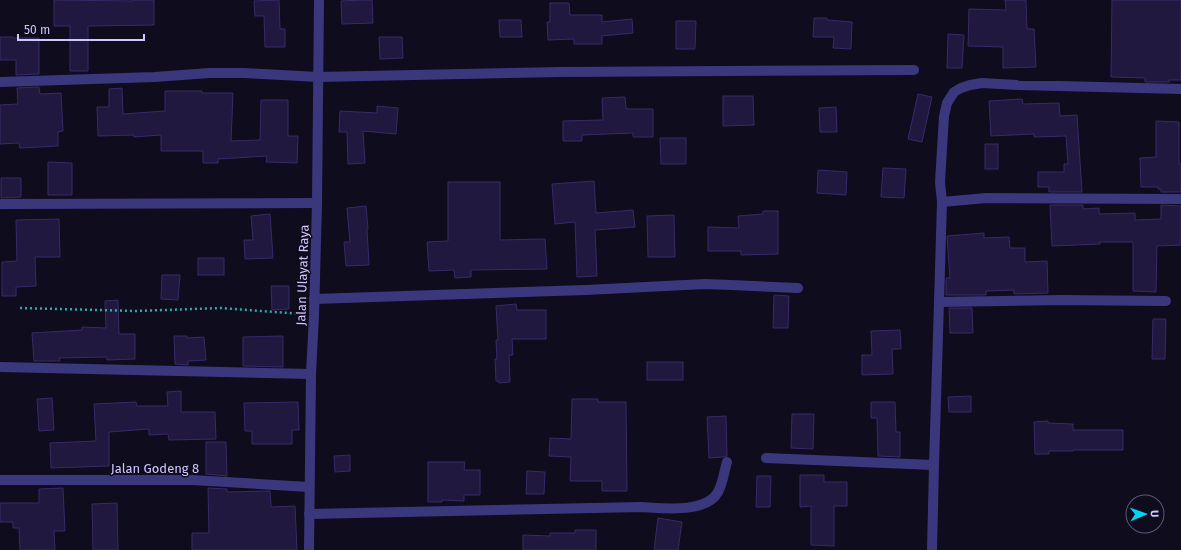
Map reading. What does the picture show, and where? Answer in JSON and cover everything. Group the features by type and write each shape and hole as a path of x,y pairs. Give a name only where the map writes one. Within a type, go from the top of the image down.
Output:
{"street":[{"name":"Jalan Ulayat Raya","path":"309,550 311,374 317,203 319,0"},
{"path":"0,82 155,77 209,73 244,73 318,77 561,72 914,70"},
{"path":"932,550 940,302 942,202 940,182 944,116 947,103 954,92 961,88 982,83 1181,89"},
{"path":"942,202 986,198 1181,200"},
{"path":"0,204 317,203"},
{"path":"314,299 571,291 705,284 798,288"},
{"path":"940,302 1061,300 1166,301"},
{"path":"0,367 311,374"},
{"path":"766,458 934,465"},
{"path":"309,514 642,507 676,508 701,505 711,500 718,493 726,462"},
{"name":"Jalan Godeng 8","path":"0,480 192,480 309,487"}],"path":[{"path":"20,308 136,311 221,308 314,315"}],"building":[{"path":"54,0 154,0 154,25 88,26 88,71 70,71 70,26 54,26"},
{"path":"279,0 280,29 285,29 285,47 265,47 264,16 255,16 254,1"},
{"path":"372,0 373,23 342,24 341,1"},
{"path":"1005,0 1026,0 1027,29 1034,29 1036,67 1003,68 1003,47 968,46 969,9 1006,10"},
{"path":"1112,0 1181,0 1181,80 1169,80 1169,82 1145,82 1145,78 1111,77"},
{"path":"550,3 569,3 570,15 602,15 602,22 632,19 633,33 602,36 602,44 574,44 574,39 548,40 547,22 550,22"},
{"path":"814,18 827,18 827,20 852,22 851,49 833,48 834,37 813,37"},
{"path":"499,20 521,20 522,37 500,37"},
{"path":"676,21 696,21 695,49 676,49"},
{"path":"948,34 964,35 962,68 947,68"},
{"path":"0,37 39,38 39,74 16,75 16,60 0,60"},
{"path":"379,37 402,37 403,58 380,59"},
{"path":"39,87 40,94 61,93 63,131 58,132 58,146 20,148 19,143 0,144 0,105 18,104 17,88"},
{"path":"122,88 123,114 165,111 165,91 233,93 231,141 260,140 261,100 288,100 288,136 298,136 297,163 266,162 267,156 218,159 218,163 203,163 203,151 161,151 161,135 134,137 134,135 98,136 97,107 109,107 109,89"},
{"path":"918,94 932,97 922,142 908,139"},
{"path":"723,96 753,96 754,125 723,126"},
{"path":"625,97 626,109 653,109 653,137 633,137 633,133 582,135 582,141 563,141 563,121 603,120 602,98"},
{"path":"1022,99 1023,104 1059,103 1060,116 1077,115 1082,192 1049,192 1049,187 1038,187 1038,172 1064,172 1064,164 1068,164 1066,136 1034,137 1034,134 991,136 989,101"},
{"path":"377,106 398,108 396,134 363,131 365,163 348,164 347,132 339,132 340,111 377,113"},
{"path":"836,107 837,132 820,132 819,108"},
{"path":"1156,121 1179,122 1181,192 1161,192 1161,189 1158,189 1158,187 1141,187 1140,158 1156,157"},
{"path":"660,138 686,138 686,164 661,164"},
{"path":"985,144 998,144 998,169 985,169"},
{"path":"48,162 72,163 72,195 48,195"},
{"path":"883,168 906,169 904,198 881,197"},
{"path":"818,170 847,172 846,195 817,193"},
{"path":"1,178 21,178 21,197 1,198"},
{"path":"594,181 596,213 633,210 635,227 595,230 597,276 577,277 575,222 555,224 552,184"},
{"path":"448,182 500,182 500,240 545,239 547,269 471,270 471,277 455,278 454,270 429,271 427,242 448,241"},
{"path":"1050,205 1083,205 1083,209 1099,208 1099,214 1135,213 1135,220 1161,219 1161,205 1181,206 1181,245 1157,246 1156,292 1133,291 1133,242 1100,242 1100,244 1052,246"},
{"path":"366,206 369,265 346,266 344,242 350,242 347,208"},
{"path":"763,211 778,211 778,254 741,255 741,251 708,251 708,227 739,228 738,216 763,214"},
{"path":"270,214 273,258 245,259 244,240 253,240 251,216"},
{"path":"674,215 675,257 648,257 647,216"},
{"path":"59,219 60,257 35,257 36,286 16,287 16,296 2,296 2,262 17,261 16,220"},
{"path":"984,233 984,238 1009,237 1010,248 1025,248 1025,262 1047,261 1048,293 1014,294 1014,290 986,291 986,295 946,295 946,278 950,278 947,236"},
{"path":"198,258 224,258 224,275 198,275"},
{"path":"162,275 180,275 178,300 161,299"},
{"path":"271,286 289,286 289,309 272,310"},
{"path":"774,295 789,296 788,328 773,328"},
{"path":"118,300 119,334 135,334 135,359 107,360 107,357 59,358 60,361 34,361 32,333 82,330 82,327 106,328 105,301"},
{"path":"516,304 517,310 546,310 546,339 512,339 513,355 509,355 510,382 499,383 496,381 495,359 497,359 496,340 498,340 496,306"},
{"path":"949,308 972,308 973,333 950,333"},
{"path":"1153,319 1166,319 1165,359 1152,359"},
{"path":"900,330 901,349 892,349 893,374 862,375 862,355 872,355 871,331"},
{"path":"174,336 187,336 187,338 204,337 206,360 188,361 188,365 175,364"},
{"path":"283,336 283,367 243,366 243,337"},
{"path":"647,362 683,362 683,380 647,380"},
{"path":"181,391 181,412 215,412 216,439 169,440 168,434 149,435 149,429 109,432 109,466 51,468 50,443 96,441 94,404 136,402 137,406 168,406 167,392"},
{"path":"971,396 971,412 949,412 948,397"},
{"path":"52,398 54,430 39,431 37,399"},
{"path":"572,399 598,399 598,402 626,402 627,491 602,491 602,481 570,481 571,457 549,456 550,438 571,439"},
{"path":"298,402 299,430 292,430 292,444 252,444 252,431 245,431 244,403"},
{"path":"871,402 895,402 896,432 900,432 900,457 878,456 877,418 871,418"},
{"path":"792,414 814,414 813,449 791,448"},
{"path":"726,416 727,456 709,458 707,417"},
{"path":"1048,421 1048,423 1073,424 1073,430 1123,430 1123,450 1049,451 1049,454 1035,454 1034,422"},
{"path":"206,442 226,442 227,476 206,474"},
{"path":"350,455 350,471 335,472 334,456"},
{"path":"428,462 465,462 464,470 480,470 480,495 464,495 464,501 442,500 442,502 428,502"},
{"path":"527,471 545,472 544,494 526,494"},
{"path":"800,475 824,475 824,482 847,482 847,506 834,506 834,546 811,545 811,506 800,507"},
{"path":"757,476 771,476 770,507 756,507"},
{"path":"63,488 65,531 54,531 55,550 20,550 19,528 13,528 13,522 0,522 0,503 39,503 39,489"},
{"path":"208,488 227,489 227,492 270,491 271,507 295,506 297,550 192,550 192,533 209,533"},
{"path":"117,503 118,550 93,550 92,504"},
{"path":"658,518 682,522 678,550 654,550"},
{"path":"575,530 596,530 596,550 523,550 523,535 550,536 550,533 575,533"}]}
